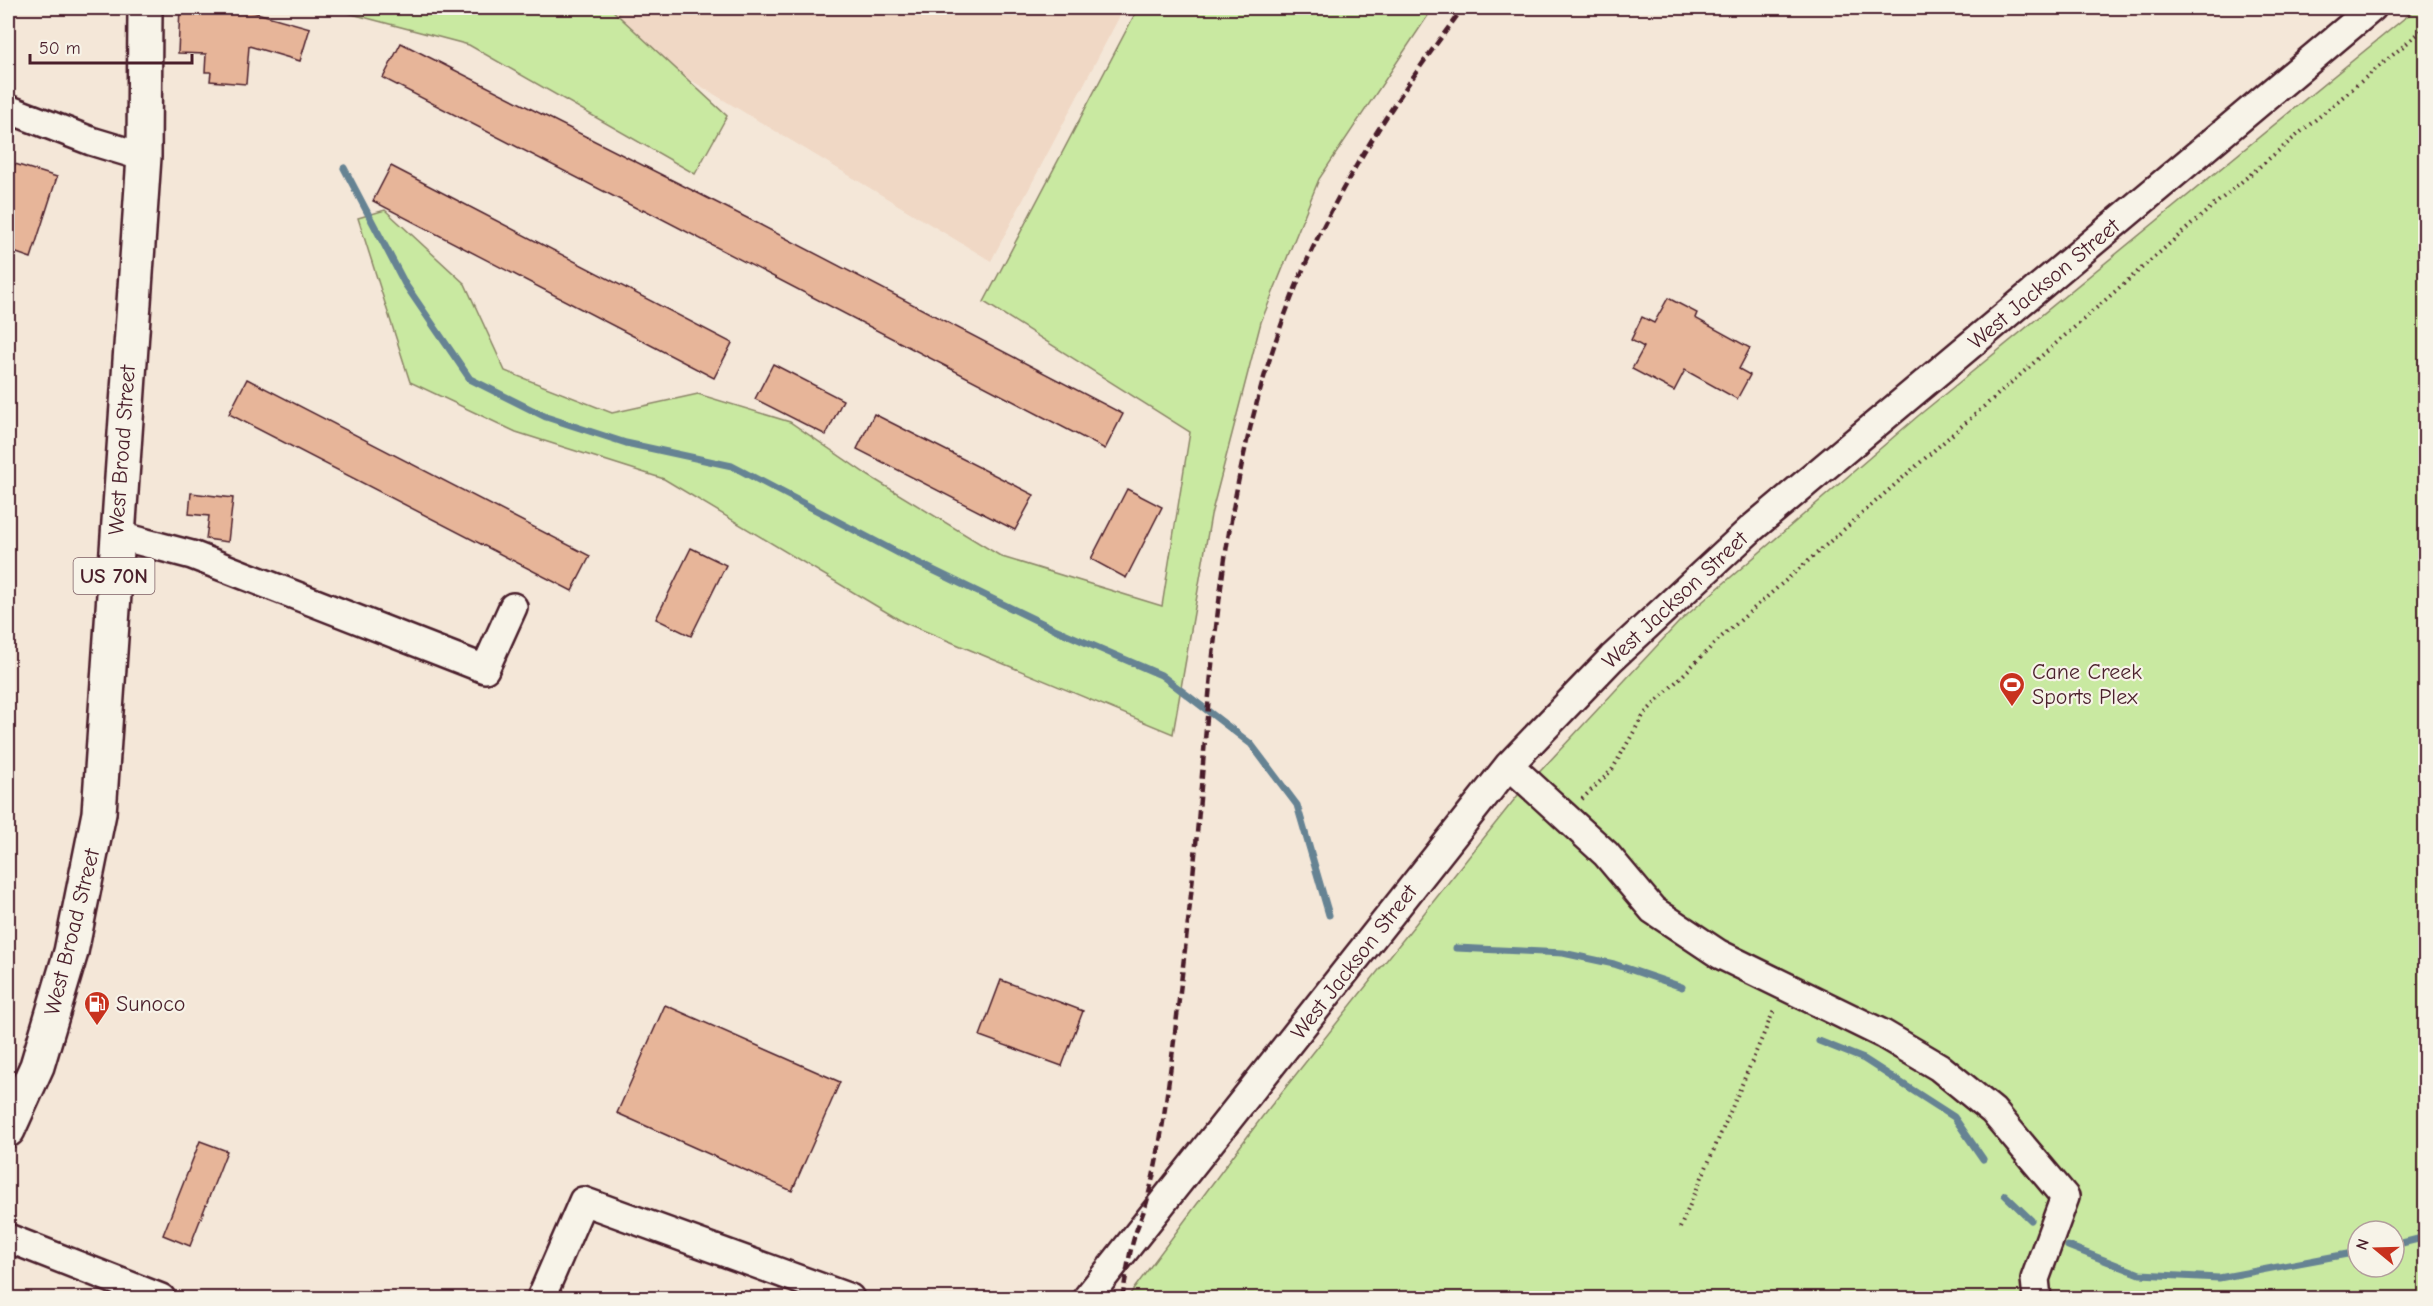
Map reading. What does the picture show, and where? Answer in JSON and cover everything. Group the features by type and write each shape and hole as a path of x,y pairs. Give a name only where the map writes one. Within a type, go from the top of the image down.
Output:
{"main road":[{"name":"West Broad Street","path":"8,1130 37,1066 71,952 99,813 116,535 144,157 145,8"}],"street":[{"name":"West Jackson Street","path":"1087,1299 1509,765 1612,657 1751,529 2372,8"},
{"path":"8,109 91,141 144,157"},
{"path":"116,535 192,555 485,669 513,607"},
{"path":"1509,765 1606,854 1653,910 1719,954 1883,1034 1939,1067 1993,1112 2064,1197 2035,1279 2037,1299"},
{"path":"542,1299 583,1201 850,1299"},
{"path":"8,1238 161,1299"}],"path":[{"path":"1579,802 1612,770 1644,714 1719,639 2208,210 2426,27"},
{"path":"1680,1228 1777,1004"}],"shaded area":[{"path":"571,8 1124,8 991,261"}],"green space":[{"path":"329,8 610,8 727,116 695,174 469,45"},
{"path":"1138,8 1433,8 1319,179 1261,322 1211,515 1173,734 903,622 664,479 516,432 410,382 358,218 385,210 465,284 505,371 612,413 698,394 790,422 869,476 1002,557 1162,606 1190,432 984,302"},
{"name":"Cane Creek Sports Plex","path":"2417,8 2425,8 2425,1298 1127,1298 1262,1117 1518,795 1680,621 1918,416"}],"building":[{"path":"180,8 239,8 310,28 300,61 249,46 246,84 210,81 211,72 205,72 206,54 178,53"},
{"path":"401,43 753,221 1123,414 1105,449 643,209 642,211 383,78"},
{"path":"15,164 57,177 31,258 8,250 8,188"},
{"path":"391,166 732,343 714,378 373,201"},
{"path":"1668,298 1697,313 1695,318 1750,348 1739,369 1750,375 1737,399 1685,370 1674,391 1632,369 1644,347 1631,340 1642,317 1654,323"},
{"path":"773,364 843,400 826,435 755,399"},
{"path":"247,379 590,556 572,591 229,414"},
{"path":"874,414 1034,495 1015,530 857,449"},
{"path":"1127,489 1162,507 1126,578 1091,559"},
{"path":"191,493 233,498 228,542 206,539 209,516 189,514"},
{"path":"691,548 726,565 691,636 656,619"},
{"path":"1001,980 1083,1011 1062,1066 980,1036"},
{"path":"665,1005 840,1082 792,1191 617,1113"},
{"path":"200,1141 227,1151 190,1246 163,1235"}],"waterway":[{"path":"344,168 405,284 470,379 546,417 626,443 732,466 900,554 1050,627 1161,675 1251,744 1297,805 1329,915"},
{"path":"1456,948 1563,953 1614,964 1682,987"},
{"path":"1819,1041 1864,1059 1954,1117 1983,1159"},
{"path":"2005,1195 2031,1220"},
{"path":"2406,1242 2426,1237"},
{"path":"2068,1246 2140,1274 2219,1278 2346,1254"}],"railway":[{"path":"1122,1298 1132,1246 1153,1177 1164,1113 1189,913 1217,620 1237,489 1251,424 1270,359 1309,255 1347,181 1369,145 1414,75 1463,8"}],"place":[{"name":"Cane Creek Sports Plex","path":"2012,708"},
{"name":"Sunoco","path":"97,1027"}]}
